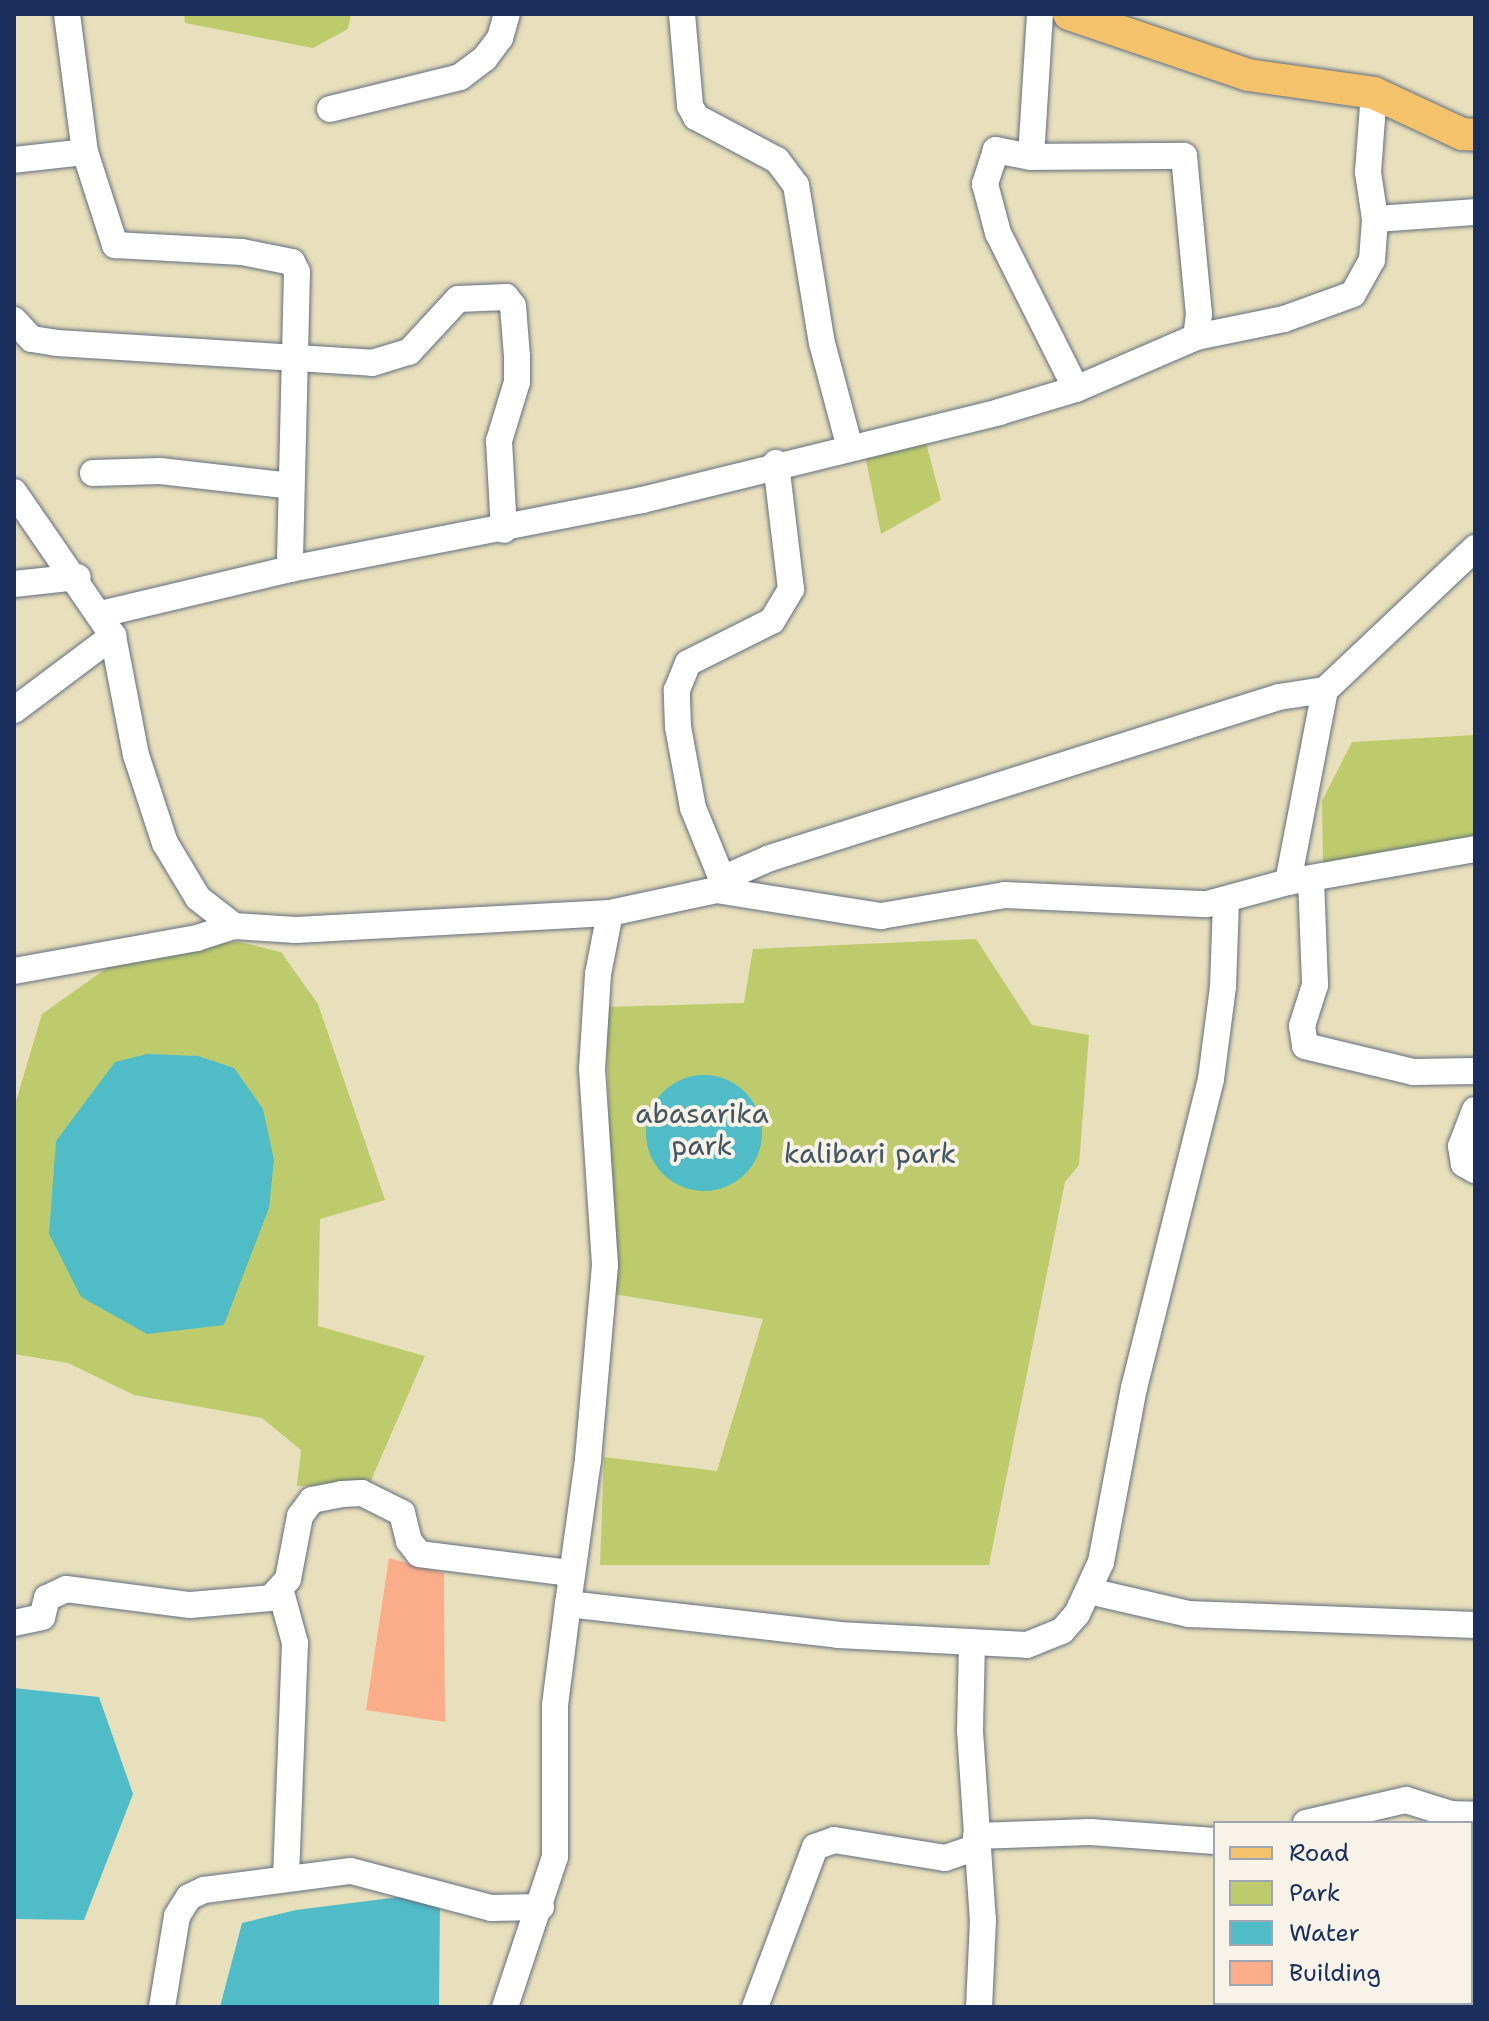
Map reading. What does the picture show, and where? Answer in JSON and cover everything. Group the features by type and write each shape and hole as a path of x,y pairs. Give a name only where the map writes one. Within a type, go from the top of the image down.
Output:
{"main road":[{"path":"1069,14 1248,75 1374,93 1475,135"}],"street":[{"path":"67,14 85,152 115,245 242,252 292,262 300,284 293,359 290,569"},
{"path":"330,109 460,77 493,48 507,14"},
{"path":"682,14 690,106 696,117 777,160 796,185 822,343 850,448"},
{"path":"1031,157 1040,14"},
{"path":"14,710 107,625 290,569 504,530 776,463 850,448 1076,389 1196,337 1284,319 1353,294 1372,260 1375,219 1368,172 1374,93"},
{"path":"1076,389 988,208 985,184 996,150 1031,157 1184,156 1199,314 1196,337"},
{"path":"14,160 85,152"},
{"path":"1375,219 1475,212"},
{"path":"14,320 32,339 57,343 293,359 393,360 409,352 458,299 506,297 513,306 517,382 498,453 504,530"},
{"path":"719,884 693,808 678,727 677,690 688,663 772,621 791,589 776,463"},
{"path":"93,473 160,471 291,486"},
{"path":"14,492 78,577 107,625 136,755 165,843 198,898 234,926"},
{"path":"14,971 197,938 234,926 296,930 610,913 719,884 770,858 1270,699 1325,690 1475,548"},
{"path":"14,584 78,577"},
{"path":"1325,690 1300,880 1315,985 1302,1026 1305,1046 1413,1072 1475,1071"},
{"path":"719,884 881,916 1005,895 1177,906 1226,903 1300,880 1475,849"},
{"path":"568,1604 838,1635 1027,1645 1047,1640 1077,1614 1101,1562 1134,1388 1211,1079 1223,987 1226,903"},
{"path":"505,2007 541,1907 555,1857 555,1705 569,1573 588,1460 604,1279 592,1069 598,974 610,913"},
{"path":"1475,1110 1461,1146 1464,1164 1475,1170"},
{"path":"286,1876 295,1643 281,1592 300,1516 312,1500 362,1493 402,1513 409,1541 419,1554 569,1573"},
{"path":"14,1623 42,1617 47,1598 66,1589 190,1605 271,1598 281,1592"},
{"path":"1089,1591 1189,1614 1475,1625"},
{"path":"972,1642 977,1841 983,1920 979,2007"},
{"path":"1315,1821 1406,1800 1451,1814 1475,1815"},
{"path":"755,2007 815,1847 834,1840 945,1858 977,1841 1102,1832 1213,1841"},
{"path":"162,2007 177,1916 189,1897 286,1876 351,1871 491,1908 541,1907"}],"green space":[{"path":"184,14 351,14 348,29 313,48 185,23"},
{"path":"924,435 941,500 881,534 866,460 877,443"},
{"path":"1475,735 1475,838 1323,868 1322,801 1352,742"},
{"path":"151,937 176,945 240,942 281,952 318,1004 385,1200 320,1219 318,1326 425,1356 369,1485 297,1486 301,1450 262,1418 134,1395 68,1363 14,1354 14,1108 42,1014"},
{"name":"kalibari park","path":"976,939 1032,1025 1089,1035 1079,1165 1065,1182 989,1565 600,1565 604,1457 717,1471 763,1319 614,1294 606,1007 744,1003 753,949"}],"water":[{"path":"147,1054 198,1056 234,1068 263,1109 274,1160 269,1208 224,1325 147,1334 81,1297 49,1234 56,1141 115,1062"},
{"path":"704,1075 726,1079 745,1092 758,1111 762,1133 758,1155 745,1174 726,1187 704,1191 682,1187 663,1174 650,1155 646,1133 650,1111 663,1092 682,1079"},
{"path":"14,1688 99,1697 133,1794 84,1920 14,1919"},
{"path":"407,1896 440,1903 439,2007 220,2007 242,1923 296,1910"}],"building":[{"path":"389,1558 444,1573 445,1722 366,1710"}],"park label":[{"name":"abasarika park","path":"702,1129"}]}
